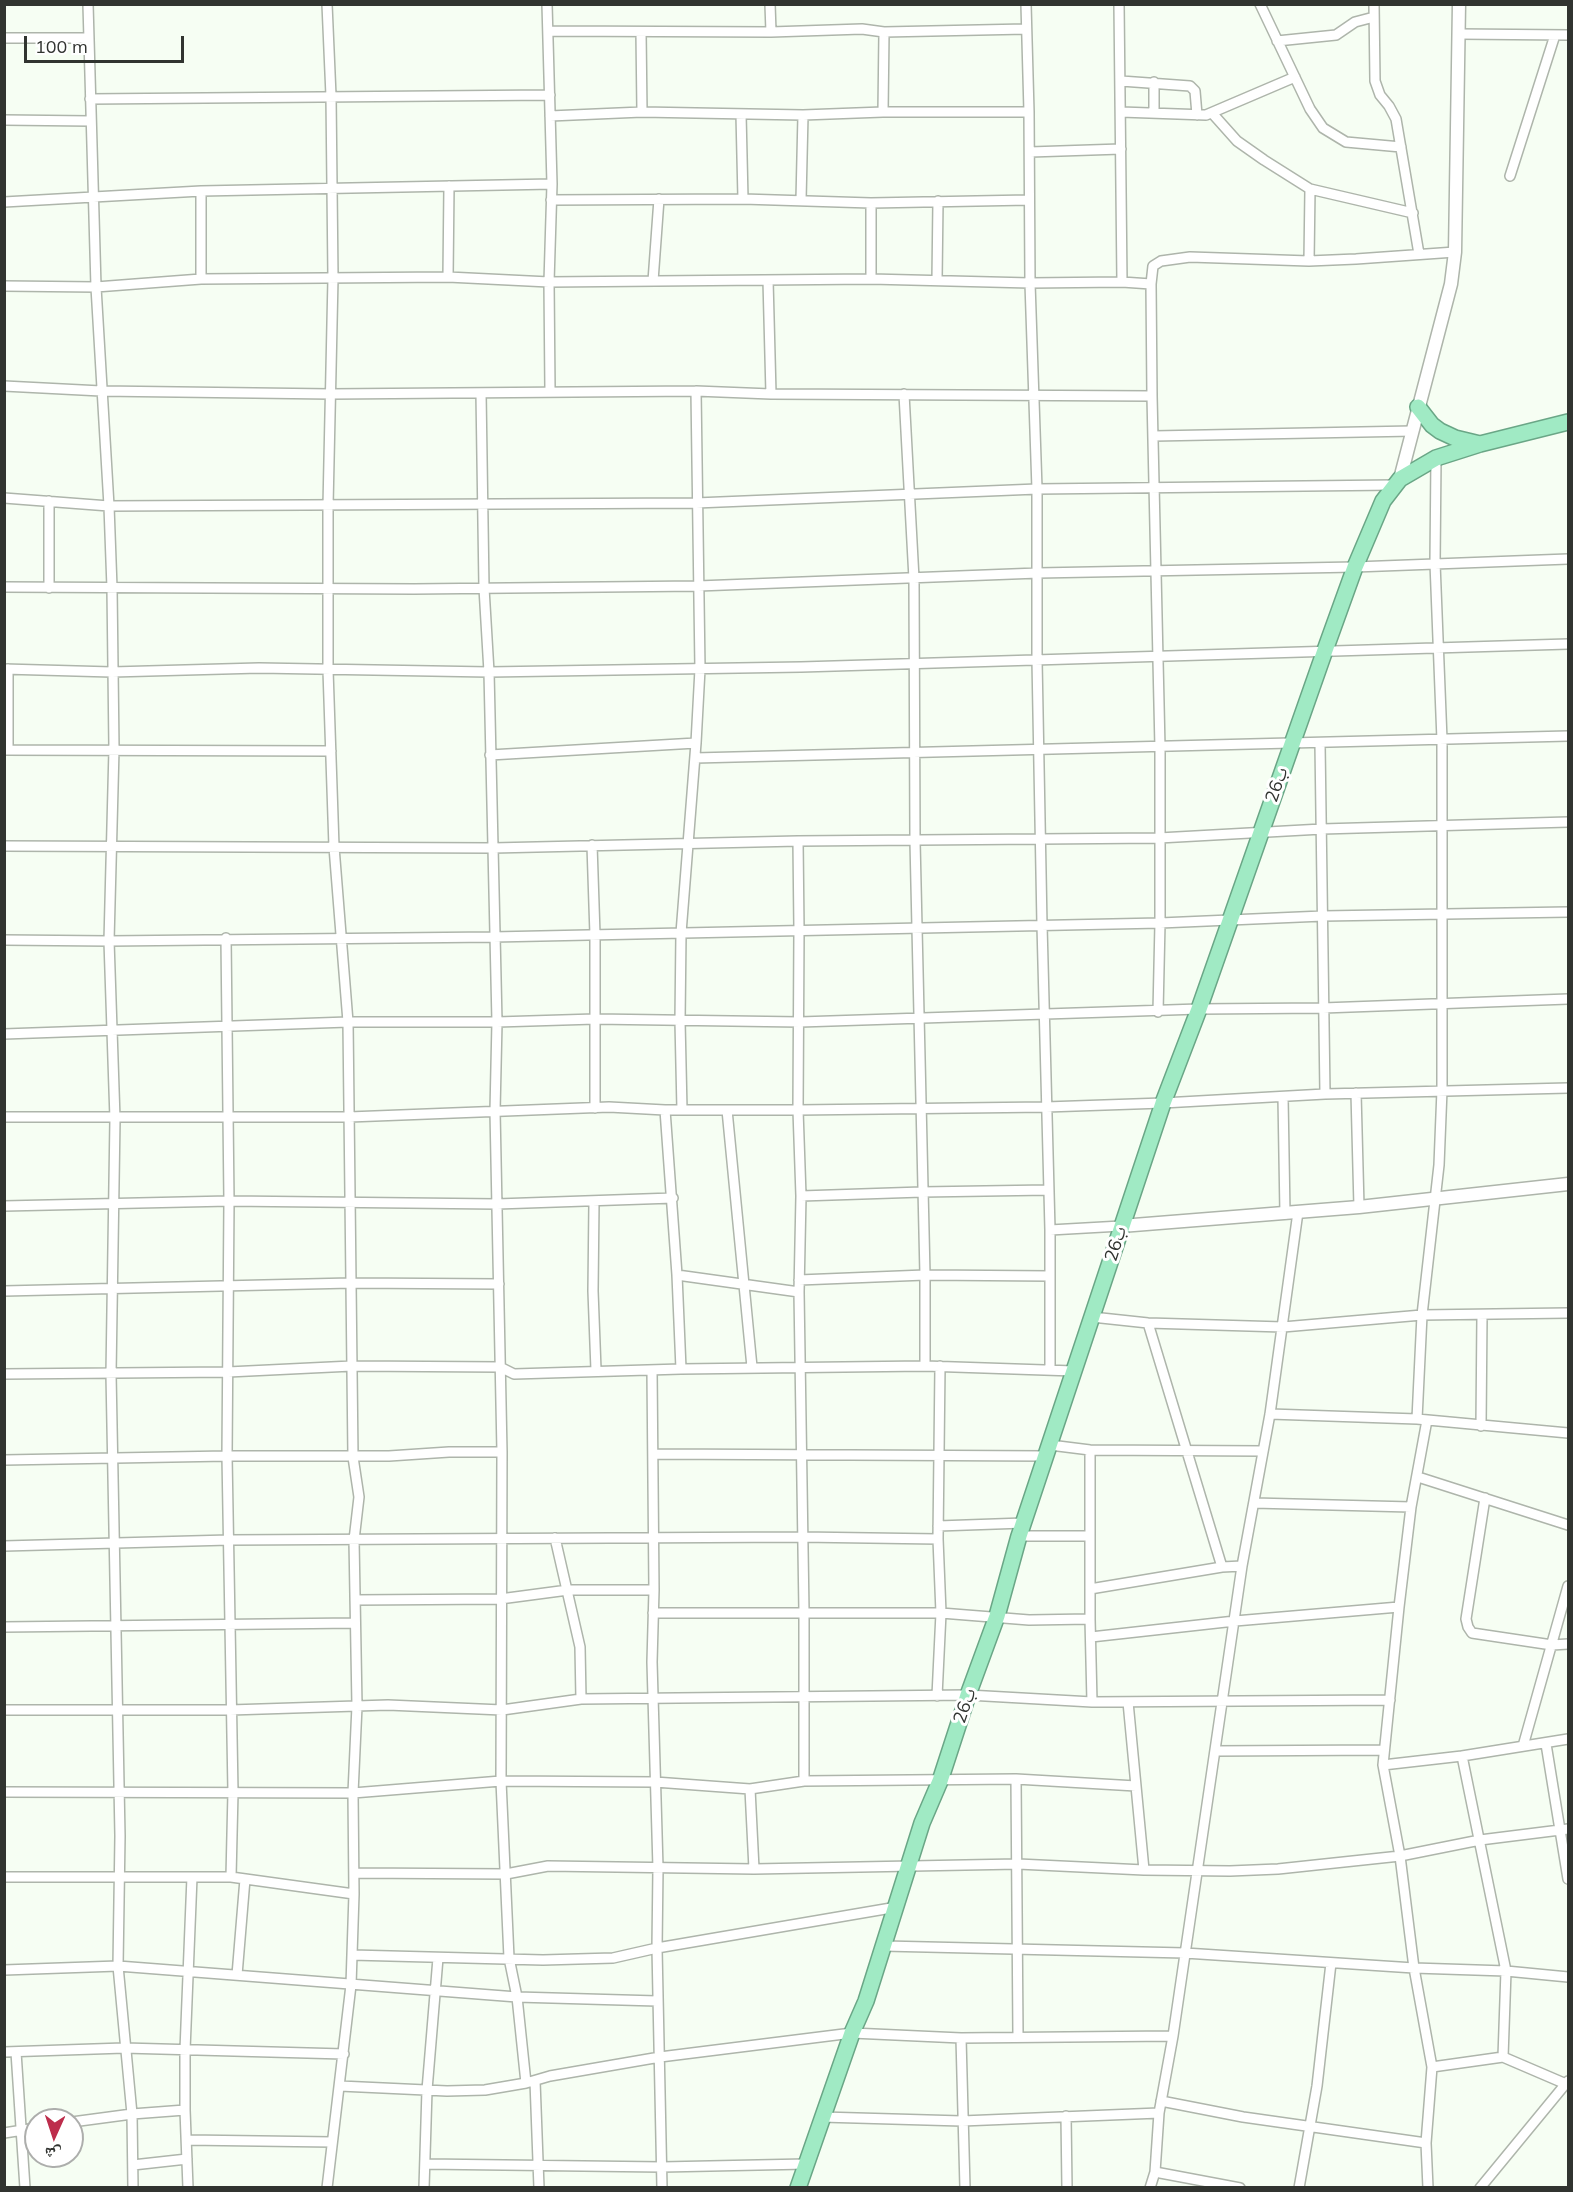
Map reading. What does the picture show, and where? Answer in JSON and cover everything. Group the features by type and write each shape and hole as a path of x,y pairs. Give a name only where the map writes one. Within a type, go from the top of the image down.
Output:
{"highway":[{"path":"1418,407 1432,426 1440,431 1455,438 1480,444"},
{"name":"26ب","path":"800,2187 822,2117 866,2001 922,1823 940,1781 997,1616 1021,1530 1163,1103 1355,567 1383,501 1397,482 1436,458 1480,444 1569,422"}],"street":[{"path":"88,4 92,198 112,588 114,749 109,941 115,1119 111,1374 119,1792 118,1966 132,2114 133,2187"},
{"path":"327,4 331,96 333,278 328,506 328,670 334,847 348,1022 353,1457 359,1497 354,1540 357,1706 353,1793 355,1874 351,1985 327,2187"},
{"path":"547,4 552,184 549,282 550,391"},
{"path":"770,4 771,32"},
{"path":"1026,4 1030,152 1030,283 1037,489 1037,660 1041,925 1050,1230 1050,1370"},
{"path":"1119,4 1122,282"},
{"path":"1260,4 1310,110 1323,128 1346,142 1401,147"},
{"path":"1374,4 1375,81 1380,95 1396,119 1419,254"},
{"path":"4,498 109,506 696,503 1037,489 1154,489 1397,482 1413,431 1449,294 1455,252 1459,4"},
{"path":"1277,41 1336,34 1355,22 1374,16"},
{"path":"548,31 771,32 852,29 884,32 1026,29"},
{"path":"641,32 642,112"},
{"path":"883,112 884,32"},
{"path":"1459,34 1569,35"},
{"path":"1510,176 1555,35"},
{"path":"4,38 88,38"},
{"path":"1121,112 1197,115 1212,113 1295,77"},
{"path":"1121,81 1154,82 1193,88 1197,115"},
{"path":"1154,82 1154,113"},
{"path":"90,99 550,95"},
{"path":"550,116 642,112 803,115 883,112 1029,112"},
{"path":"1212,113 1238,141 1310,189 1413,213"},
{"path":"741,114 743,199"},
{"path":"801,200 803,115"},
{"path":"4,120 90,121"},
{"path":"1030,152 1121,149"},
{"path":"4,202 201,191 552,184"},
{"path":"447,277 449,186"},
{"path":"1309,261 1310,189"},
{"path":"201,191 201,279"},
{"path":"653,281 659,199"},
{"path":"551,200 743,199 871,203 1029,200"},
{"path":"937,280 938,201"},
{"path":"871,203 871,279"},
{"path":"1158,1012 1160,748 1152,396 1151,284 1154,266 1161,261 1190,257 1309,261 1356,260 1455,252"},
{"path":"4,286 96,287 201,279 447,277 549,282 871,279 1151,284"},
{"path":"768,280 771,394"},
{"path":"4,386 101,391 331,394 696,391 1034,397 1152,396"},
{"path":"682,1110 681,933 700,669 696,391"},
{"path":"481,393 484,588 489,672 497,1022 495,1111 502,1452 501,1781 509,1958 530,2082 539,2187"},
{"path":"904,394 914,579 915,841 925,1366"},
{"path":"1154,436 1413,431"},
{"path":"1417,1419 1422,1315 1436,1199 1442,1090 1442,740 1435,563 1436,458"},
{"path":"49,501 49,588"},
{"path":"4,587 698,586 1038,573 1355,567 1569,559"},
{"path":"331,751 6,750 6,669 112,672 204,668 489,672 700,669 1158,658 1569,644"},
{"path":"695,758 1569,736"},
{"path":"490,755 696,743"},
{"path":"1320,744 1325,1094"},
{"path":"4,846 493,848 1041,837 1159,838 1441,825 1569,822"},
{"path":"798,841 800,930 798,1110 801,1196 799,1292 804,1781"},
{"path":"592,845 595,935 595,1108"},
{"path":"4,940 494,937 1569,912"},
{"path":"226,938 229,1118 227,1456 233,1792 231,1877"},
{"path":"4,1034 348,1022 497,1022 595,1019 800,1022 1569,999"},
{"path":"4,1117 115,1119 349,1117 595,1108 798,1110 1046,1107 1325,1094 1569,1088"},
{"path":"1356,1093 1359,1207"},
{"path":"1283,1097 1285,1214"},
{"path":"665,1110 678,1275 681,1368"},
{"path":"728,1110 752,1367"},
{"path":"1050,1230 1285,1214 1569,1184"},
{"path":"801,1196 1048,1191"},
{"path":"4,1206 229,1201 497,1204 673,1198"},
{"path":"594,1202 593,1291 596,1371"},
{"path":"1150,2187 1155,2172 1159,2113 1173,2036 1242,1566 1270,1414 1298,1212"},
{"path":"678,1275 799,1292"},
{"path":"799,1280 925,1275 1050,1276"},
{"path":"4,1291 351,1283 499,1284"},
{"path":"1092,1317 1148,1323 1283,1327 1422,1315 1569,1313"},
{"path":"1481,1426 1482,1315"},
{"path":"1148,1323 1222,1567"},
{"path":"4,1374 228,1372 352,1366 500,1367 514,1374 681,1368 925,1366 1074,1371"},
{"path":"937,1696 941,1613 938,1539 940,1366"},
{"path":"652,1370 654,1699 658,1868 657,2001 662,2187"},
{"path":"1270,1414 1417,1419 1569,1433"},
{"path":"1427,1420 1412,1507 1399,1607 1383,1765 1400,1856 1414,1968 1432,2067 1426,2143 1428,2187"},
{"path":"1090,1449 1089,1619 1092,1702"},
{"path":"654,1454 939,1455 1090,1449 1187,1452 1263,1451"},
{"path":"4,1460 227,1456 353,1457 502,1452"},
{"path":"1418,1477 1569,1525"},
{"path":"1485,1498 1466,1619 1468,1627 1472,1633 1552,1645 1569,1644"},
{"path":"1254,1503 1412,1507"},
{"path":"938,1526 1090,1536"},
{"path":"4,1546 229,1540 801,1537 938,1539"},
{"path":"555,1538 580,1647 581,1699"},
{"path":"1090,1589 1222,1567 1242,1566"},
{"path":"1523,1746 1569,1586"},
{"path":"354,1600 500,1599 568,1590 654,1590"},
{"path":"1090,1637 1235,1621 1399,1607"},
{"path":"653,1613 941,1613 1029,1620 1089,1619"},
{"path":"4,1627 355,1623"},
{"path":"4,1710 231,1710 388,1705 502,1710 581,1699 968,1695 1092,1702 1390,1700"},
{"path":"1128,1702 1144,1870"},
{"path":"1383,1765 1569,1740"},
{"path":"1546,1744 1564,1830 1569,1879"},
{"path":"1215,1751 1384,1750"},
{"path":"1462,1756 1506,1971 1503,2057"},
{"path":"1016,1779 1018,2036"},
{"path":"4,1792 353,1793 501,1781 655,1782 750,1789 804,1781 1016,1779 1136,1786"},
{"path":"750,1789 754,1869"},
{"path":"355,1874 506,1874 548,1866 754,1869 1018,1864 1197,1872 1278,1869 1400,1856 1480,1840 1564,1830"},
{"path":"4,1877 231,1877 354,1894"},
{"path":"188,2187 185,2050 192,1877"},
{"path":"237,1975 245,1879"},
{"path":"352,1955 543,1960 613,1958 657,1948 897,1907"},
{"path":"884,1946 1185,1953 1414,1968 1506,1971 1569,1977"},
{"path":"424,2187 427,2090 438,1958"},
{"path":"1299,2187 1311,2127 1331,1963"},
{"path":"4,1970 118,1966 436,1992 657,2001"},
{"path":"340,2086 485,2090 660,2057 852,2033 961,2038 1173,2036"},
{"path":"961,2038 965,2187"},
{"path":"4,2052 124,2048 344,2054"},
{"path":"16,2052 25,2187"},
{"path":"1432,2067 1503,2057 1568,2082 1480,2187"},
{"path":"1161,2101 1311,2127 1426,2143"},
{"path":"84,2120 185,2110"},
{"path":"822,2117 962,2121 1159,2113"},
{"path":"1066,2116 1067,2187"},
{"path":"4,2133 24,2130"},
{"path":"187,2140 332,2142"},
{"path":"133,2164 187,2159"},
{"path":"425,2164 662,2167 806,2164"},
{"path":"1155,2172 1240,2187"}]}
